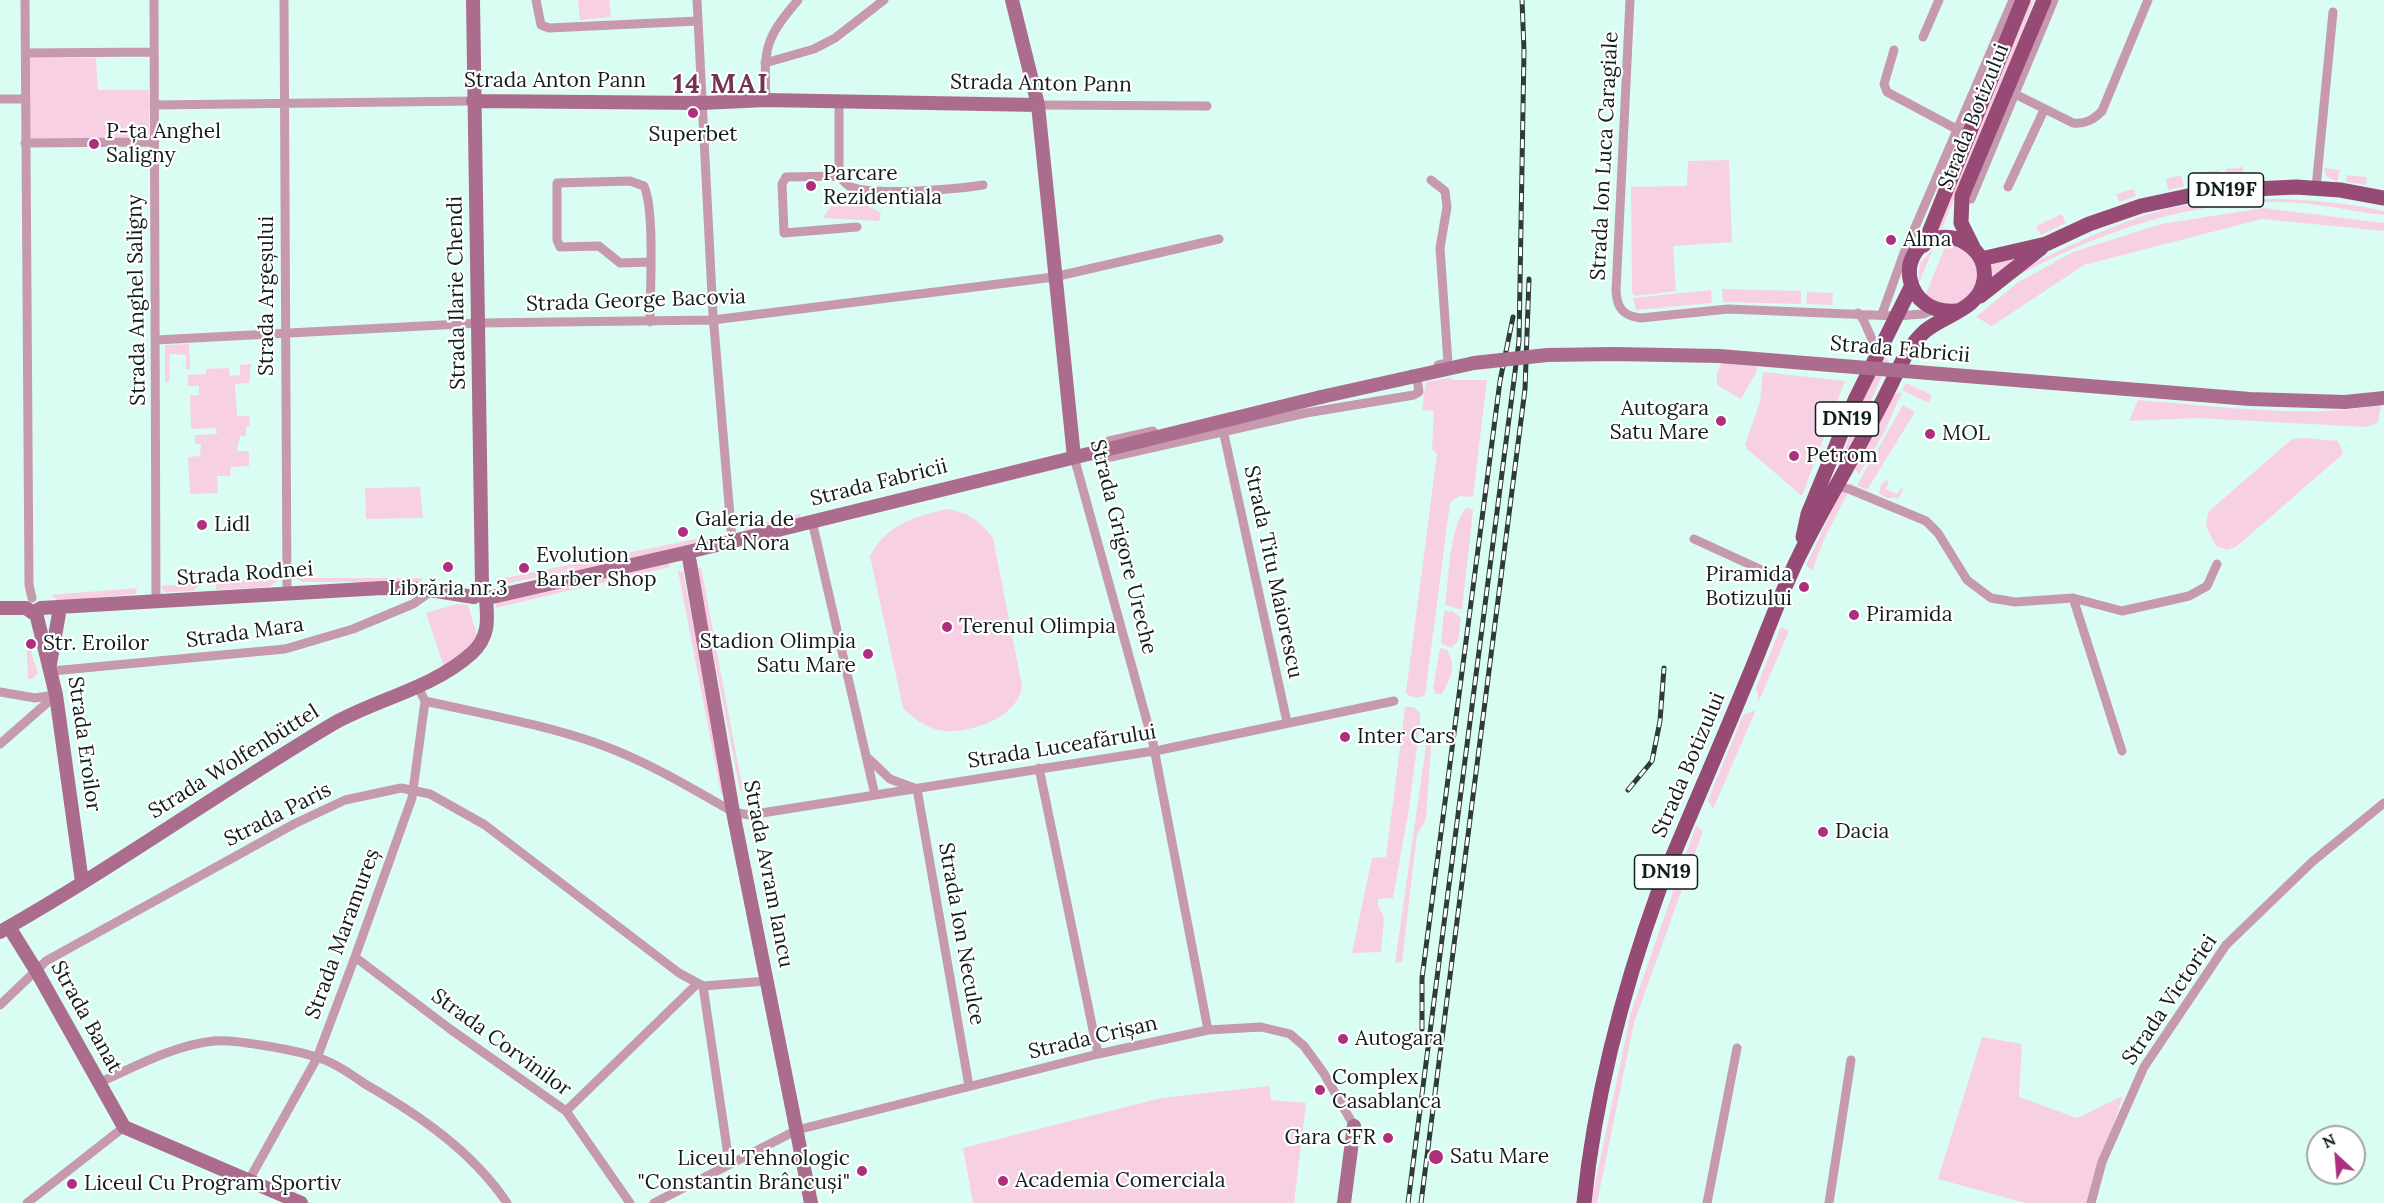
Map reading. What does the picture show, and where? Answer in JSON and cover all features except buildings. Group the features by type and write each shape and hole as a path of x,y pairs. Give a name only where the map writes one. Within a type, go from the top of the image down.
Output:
{"main road":[{"name":"Strada Ilarie Chendi","path":"473,0 473,101 480,323 484,594"},
{"name":"Strada Grigore Ureche","path":"1012,0 1038,105 1074,457"},
{"name":"Strada Botizului","path":"1584,1203 1594,1130 1611,1050 1642,936 1660,887 1829,483 1878,353 1889,315 1911,287 1911,264 1924,245 1961,132 2023,0"},
{"name":"Strada Botizului","path":"1829,483 1862,443 1912,344 1934,325 1975,300 1984,280 1978,254 1961,223 1962,196 2050,1"},
{"name":"Strada Anton Pann","path":"473,101 702,103 766,100 1038,105"},
{"name":"DN19F","path":"1978,254 2046,244 2119,213 2168,198 2260,187 2316,188 2384,198"},
{"path":"1924,245 1940,238 1953,238 1978,254"},
{"name":"DN19F","path":"1975,300 2046,244"},
{"path":"1911,287 1917,298 1934,310 1956,311"},
{"name":"Strada Fabricii","path":"484,594 688,552 1321,397 1474,363 1547,355 1719,356 2250,399 2345,402 2384,398"},
{"name":"Strada Avram Iancu","path":"688,552 734,812 811,1203"},
{"name":"Strada Rodnei","path":"0,608 60,608 287,592 381,588 484,594"},
{"name":"Strada Wolfenbüttel","path":"4,930 334,724 418,687 470,654 481,642 487,629 484,594"},
{"name":"Strada Eroilor","path":"34,607 56,695 82,882"},
{"path":"51,668 60,608"},
{"name":"Strada Banat","path":"4,930 37,972 124,1127"},
{"path":"1344,1203 1354,1126"},
{"path":"124,1127 300,1203"}],"street":[{"path":"25,0 29,585 34,607"},
{"name":"Strada Anghel Saligny","path":"154,0 156,601"},
{"name":"Strada Argeșului","path":"284,0 287,592"},
{"path":"536,0 538,19 541,25 549,28 698,21"},
{"path":"697,0 713,320 732,540"},
{"path":"766,100 767,41 775,27 798,0"},
{"path":"765,63 814,49 835,38 884,0"},
{"name":"Strada Ion Luca Caragiale","path":"1622,312 1617,303 1617,291 1630,0"},
{"path":"1923,37 1939,0"},
{"path":"1889,315 1904,253 1961,132 2013,0"},
{"path":"2015,94 2044,110 2082,124 2093,120 2102,111 2148,0"},
{"name":"Strada Botizului","path":"1971,199 2015,94 2050,1"},
{"path":"2316,188 2333,12"},
{"path":"1894,50 1884,84 1887,92 1961,132"},
{"path":"26,53 154,52"},
{"path":"0,99 25,99"},
{"name":"Strada Anton Pann","path":"154,105 473,101"},
{"path":"839,101 839,176 848,185 866,189 957,189 983,185"},
{"name":"Strada Anton Pann","path":"1038,105 1207,106"},
{"path":"2008,187 2044,110"},
{"path":"25,143 154,142"},
{"path":"839,176 786,177 782,184 784,233 857,227"},
{"path":"1408,371 1448,363 1440,248 1447,207 1445,191 1431,180"},
{"path":"650,262 620,263 599,246 560,247 557,240 557,183 630,181 644,186 649,199 650,262 650,322"},
{"name":"Strada George Bacovia","path":"156,340 480,323 713,320 1054,277 1219,239"},
{"name":"Strada Fabricii","path":"1622,312 1631,317 1641,318 1728,309 1889,315 1923,314 1934,310"},
{"name":"Strada Fabricii","path":"1858,313 1878,353"},
{"name":"Strada Fabricii","path":"1408,371 1417,378 1419,392 1414,395 1223,430 1112,456 1092,454 1109,441 1408,371"},
{"name":"Strada Titu Maiorescu","path":"1223,430 1287,722"},
{"name":"Strada Grigore Ureche","path":"1074,457 1154,751 1208,1030"},
{"path":"1829,483 1926,521 1938,533 1967,580 1991,598 2016,602 2073,598 2122,611 2189,596 2207,586 2217,564"},
{"path":"812,521 869,759 875,795"},
{"path":"1694,539 1788,582"},
{"name":"Strada Mara","path":"51,668 285,649 353,629 413,604 433,590"},
{"path":"2073,598 2122,751"},
{"path":"418,687 425,701 541,727 598,744 634,758 734,812"},
{"path":"0,692 35,698 56,695"},
{"path":"0,744 56,695"},
{"name":"Strada Maramureș","path":"249,1180 317,1058 355,957 414,790 425,701"},
{"name":"Strada Luceafărului","path":"734,812 749,815 1154,751 1394,701"},
{"path":"869,759 890,779 917,789"},
{"path":"1039,768 1098,1054"},
{"name":"Strada Paris","path":"0,1005 46,962 320,810 380,791 401,788 414,790 450,804 485,825 679,973 700,985"},
{"name":"Strada Ion Neculce","path":"917,789 969,1086"},
{"name":"Strada Victoriei","path":"2091,1203 2102,1162 2144,1067 2226,945 2312,862 2384,803"},
{"name":"Strada Corvinilor","path":"355,957 450,1029 566,1111 630,1203"},
{"path":"566,1111 700,985 767,981"},
{"path":"700,985 729,1162"},
{"name":"Strada Crișan","path":"654,1203 729,1162 797,1130 1098,1054 1208,1030 1260,1027 1290,1034 1304,1046 1323,1072 1354,1126"},
{"path":"98,1083 195,1044 217,1041 257,1045 317,1058 371,1087 437,1132 478,1166 507,1203"},
{"path":"1707,1203 1737,1048"},
{"path":"1829,1203 1851,1060"},
{"path":"27,1203 124,1127"}],"shaded area":[{"path":"578,0 609,0 611,17 580,20"},
{"path":"2028,0 2034,0 2011,65 1940,233 1931,235"},
{"path":"29,57 96,58 98,90 149,90 149,140 28,140"},
{"path":"1729,160 1732,242 1673,246 1676,291 1635,296 1632,293 1631,187 1687,186 1688,161"},
{"path":"2243,167 2244,176 2227,178 2226,169"},
{"path":"2324,168 2340,170 2337,182 2326,176"},
{"path":"2219,170 2220,179 2198,182 2197,173"},
{"path":"2181,175 2184,186 2168,190 2166,179"},
{"path":"2347,175 2367,177 2366,185 2346,182"},
{"path":"2134,189 2136,196 2119,202 2116,194"},
{"path":"841,192 881,213 879,221 823,218"},
{"path":"2278,199 2357,206 2384,211 2384,215 2289,202 2206,208 2141,223 2109,234 2015,277 2022,268 2091,236 2145,215 2205,202"},
{"path":"2264,208 2384,223 2384,231 2262,219 2084,265 1992,326 1976,317 2017,283 2073,252 2161,224"},
{"path":"2062,214 2066,223 2041,235 2036,226"},
{"path":"1947,242 1966,246 1982,274 1974,296 1951,308 1925,296"},
{"path":"1933,249 1918,285 1920,263"},
{"path":"2018,254 2020,259 1992,279 1990,260"},
{"path":"1722,289 1801,291 1801,304 1723,302"},
{"path":"1711,290 1712,303 1636,310 1633,298"},
{"path":"1807,292 1833,293 1832,305 1806,304"},
{"path":"189,344 190,369 186,369 186,355 170,354 169,382 165,382 165,345"},
{"path":"1727,349 1758,354 1756,373 1741,399 1717,385 1717,374"},
{"path":"1879,357 1889,360 1837,478 1834,478"},
{"path":"251,364 249,383 235,384 237,416 249,416 250,426 246,427 246,436 240,436 237,451 249,451 249,466 231,467 230,476 217,476 218,493 190,494 188,457 200,456 201,444 195,444 195,435 217,434 216,428 191,429 190,395 199,395 199,386 188,386 188,375 206,374 206,369 229,368 230,376 240,375 240,365"},
{"path":"1763,372 1845,381 1802,496 1747,449 1745,444 1760,402"},
{"path":"1450,378 1453,380 1487,380 1473,497 1459,496 1450,503 1425,695 1415,697 1406,693 1437,454 1432,449 1434,411 1422,410 1426,382"},
{"path":"1906,383 1932,395 1929,403 1902,390"},
{"path":"1902,392 1884,433 1859,474 1853,467 1891,395"},
{"path":"2138,400 2290,411 2321,411 2381,405 2378,422 2367,427 2196,418 2129,421"},
{"path":"1903,405 1915,412 1867,490 1857,485"},
{"path":"2292,439 2338,441 2343,454 2237,546 2227,550 2216,546 2206,526 2208,512"},
{"path":"1886,480 1889,482 1886,489 1897,494 1901,488 1903,489 1899,498 1887,498 1879,493 1881,485"},
{"path":"1853,483 1824,539 1812,571 1806,565 1844,485"},
{"path":"420,487 423,518 366,519 365,488"},
{"path":"1467,507 1473,510 1462,610 1445,605 1453,539 1461,516"},
{"path":"947,509 973,518 993,538 1022,686 1019,697 1012,707 1001,716 976,727 950,731 928,727 903,708 870,556 877,545 893,529 923,515"},
{"path":"800,514 801,517 744,530 743,528"},
{"path":"705,537 706,540 618,562 508,583 495,580"},
{"path":"668,563 670,567 495,608 498,600"},
{"path":"701,567 743,790 740,791 697,569"},
{"path":"678,571 683,571 724,787 725,793 721,794"},
{"path":"296,578 422,578 422,582 302,582"},
{"path":"281,579 269,587 216,590 216,582"},
{"path":"202,583 193,591 164,592 161,586"},
{"path":"137,588 136,594 58,601 51,595"},
{"path":"457,604 468,605 477,635 462,655 444,667 426,613"},
{"path":"1444,611 1452,611 1461,618 1458,641 1451,648 1441,643"},
{"path":"1781,627 1789,631 1759,701 1756,688"},
{"path":"26,636 38,673 33,679 28,679"},
{"path":"1440,648 1447,650 1452,667 1442,694 1436,694 1433,688"},
{"path":"1405,707 1414,707 1420,713 1420,723 1409,808 1393,898 1378,899 1378,905 1384,918 1381,952 1352,953 1372,858 1386,857"},
{"path":"1756,710 1713,809 1708,800 1743,715"},
{"path":"1428,731 1432,732 1426,819 1417,834 1402,962 1395,963"},
{"path":"1696,826 1703,831 1634,1023 1597,1203 1591,1203 1631,1012"},
{"path":"1982,1037 2022,1044 2019,1097 2077,1118 2123,1096 2088,1203 2025,1203 1938,1179"},
{"path":"1269,1086 1271,1100 1306,1103 1294,1203 973,1203 963,1148 1161,1098"}],"railway":[{"path":"1408,1203 1519,341 1524,50 1522,0"},
{"path":"1421,1203 1525,389 1529,279"},
{"path":"1422,1029 1422,978 1500,381 1513,317"},
{"path":"1628,790 1652,761 1660,721 1664,668"}],"place":[{"name":"Superbet","path":"693,113"},
{"name":"P-ța Anghel Saligny","path":"94,144"},
{"name":"Parcare Rezidentiala","path":"811,186"},
{"name":"Alma","path":"1891,240"},
{"name":"Autogara Satu Mare","path":"1721,421"},
{"name":"MOL","path":"1930,434"},
{"name":"Petrom","path":"1794,456"},
{"name":"Lidl","path":"202,525"},
{"name":"Galeria de Artă Nora","path":"683,532"},
{"name":"Librăria nr.3","path":"448,567"},
{"name":"Evolution Barber Shop","path":"524,568"},
{"name":"Piramida Botizului","path":"1804,587"},
{"name":"Piramida","path":"1854,615"},
{"name":"Terenul Olimpia","path":"947,627"},
{"name":"Str. Eroilor","path":"31,644"},
{"name":"Stadion Olimpia Satu Mare","path":"868,654"},
{"name":"Inter Cars","path":"1345,737"},
{"name":"Dacia","path":"1823,832"},
{"name":"Autogara","path":"1343,1039"},
{"name":"Complex Casablanca","path":"1320,1090"},
{"name":"Gara CFR","path":"1388,1138"},
{"name":"Satu Mare","path":"1436,1157"},
{"name":"Liceul Tehnologic \"Constantin Brâncuși\"","path":"862,1171"},
{"name":"Academia Comerciala","path":"1003,1181"},
{"name":"Liceul Cu Program Sportiv","path":"72,1184"}],"district":[{"name":"14 MAI","path":"721,85"}]}
